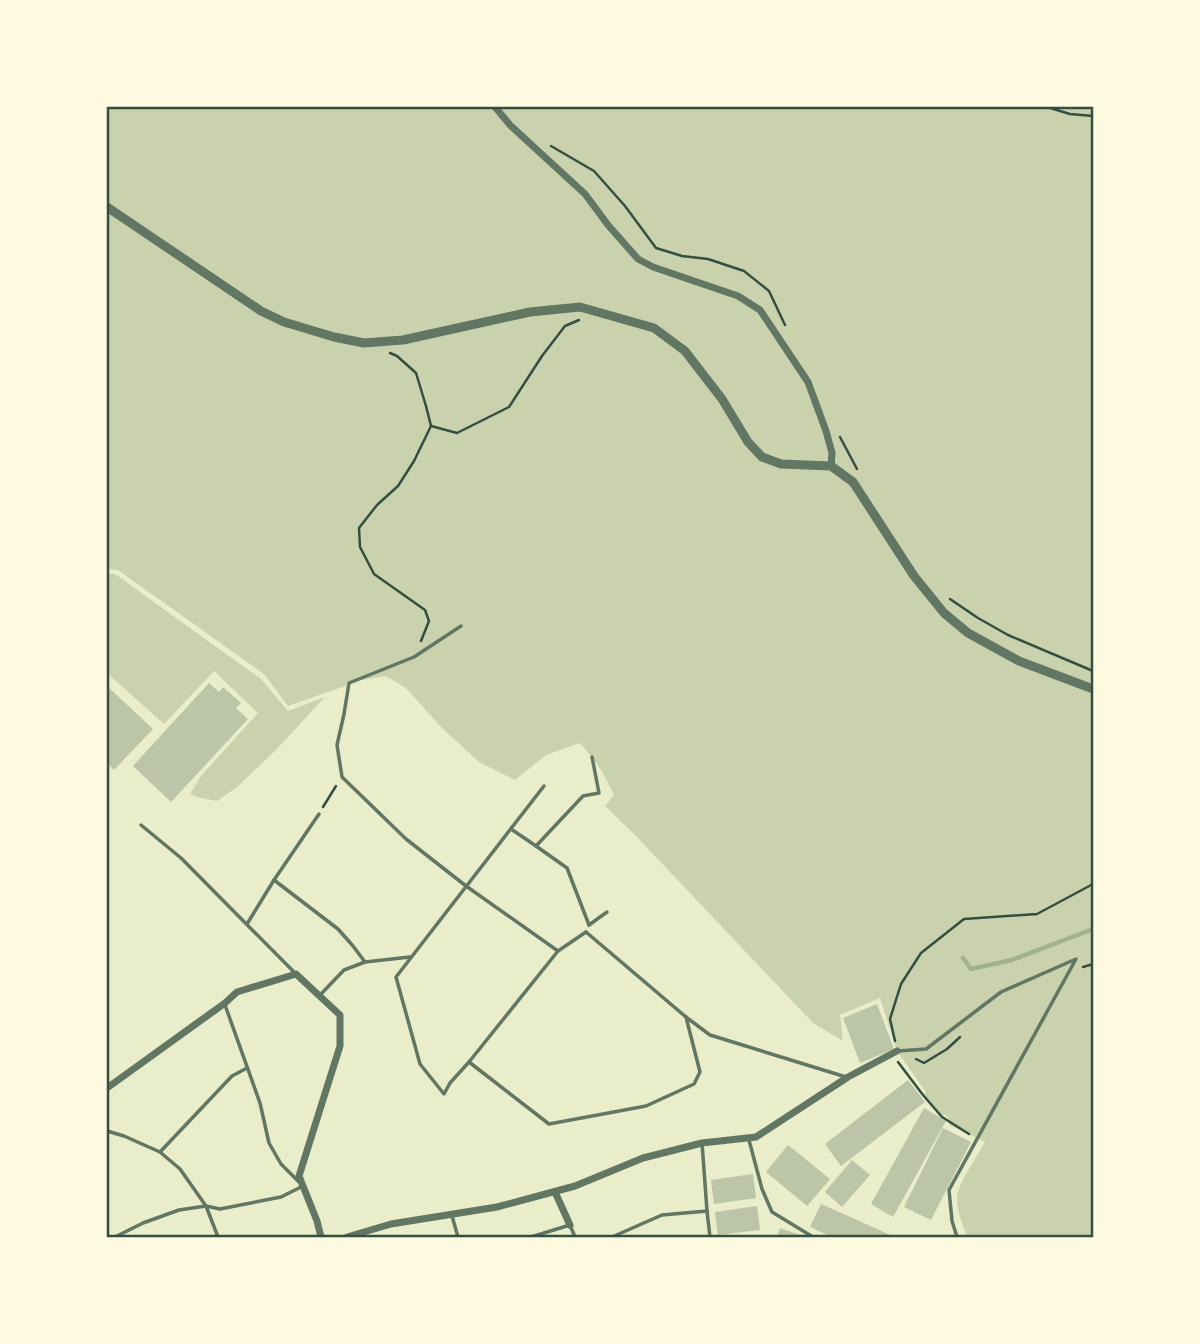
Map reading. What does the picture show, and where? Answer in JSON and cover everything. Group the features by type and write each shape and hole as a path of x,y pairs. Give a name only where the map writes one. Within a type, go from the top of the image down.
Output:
{"street":[{"path":"495,107 510,125 585,194 638,259 653,267 738,296 760,310 808,382 827,431 832,453 831,466"},
{"path":"107,207 261,311 284,322 334,337 365,343 387,342 450,331 530,312 580,307 654,328 685,351 722,399 748,442 762,457 781,464 831,466 853,482 914,576 944,613 968,634 1019,661 1093,689"},
{"path":"107,1088 237,992 296,974 340,1015 340,1046 299,1176 321,1237"},
{"path":"347,1237 391,1224 497,1207 555,1192 643,1158 702,1143 755,1137 848,1077 895,1053"},
{"path":"555,1192 570,1225"}],"lane":[{"path":"461,626 414,657 349,683 337,745 342,777 405,839 558,951"},
{"path":"536,846 583,796 599,793 592,757"},
{"path":"544,786 396,977 420,1064 444,1094 450,1083 558,951 586,932 589,925 607,912"},
{"path":"247,924 319,814"},
{"path":"141,825 181,858 296,974"},
{"path":"511,829 566,868 589,925"},
{"path":"274,880 338,929 365,962"},
{"path":"586,932 710,1035 848,1077"},
{"path":"320,995 344,970 365,962 411,957"},
{"path":"895,1053 926,1049 1001,992 1076,959 949,1190 952,1221 957,1237"},
{"path":"114,1237 179,1210 206,1206 220,1209 281,1197 303,1186 281,1164 269,1143 260,1103 225,1003"},
{"path":"469,1062 549,1124 646,1107 694,1084 700,1072 686,1017"},
{"path":"160,1152 232,1076 247,1069"},
{"path":"107,1131 160,1152 180,1169 206,1206 218,1237"},
{"path":"748,1138 762,1189 772,1212 813,1237"},
{"path":"702,1143 710,1237"},
{"path":"612,1237 662,1215 707,1211"},
{"path":"451,1214 458,1237"},
{"path":"531,1237 570,1225 575,1237"}],"path":[{"path":"1047,107 1070,114 1093,116"},
{"path":"430,426 457,433 509,407 565,326 596,312"},
{"path":"386,352 397,356 415,373 430,426 414,461 398,486 377,505 359,528 360,547 374,574 425,610 429,621 414,657"},
{"path":"319,814 342,777"},
{"path":"976,1141 943,1117 923,1096 895,1053 890,1019 901,984 921,953 964,919 1037,914 1093,884"},
{"path":"1082,968 1093,964"},
{"path":"895,1053 924,1063 947,1049 966,1032"}],"green space":[{"path":"107,107 1093,107 1093,1237 967,1237 958,1208 958,1192 985,1142 949,1125 945,1114 942,1117 923,1095 926,1092 897,1051 880,998 840,1015 843,1041 813,1023 605,806 614,795 599,768 580,743 546,755 515,780 479,762 441,727 406,688 386,676 362,680 288,706 264,674 118,570 107,569"},
{"path":"107,573 115,574 261,679 288,711 325,697 276,750 237,787 217,801 190,794 201,776 258,713 214,671 164,724 107,673"}],"building":[{"path":"209,683 219,692 223,687 241,703 236,708 248,719 171,802 133,766"},
{"path":"107,686 153,729 114,770 107,763"},
{"path":"877,1004 894,1049 860,1063 843,1018"},
{"path":"908,1080 925,1102 841,1166 825,1144"},
{"path":"924,1108 946,1121 893,1217 871,1204"},
{"path":"943,1128 971,1142 931,1220 904,1207"},
{"path":"788,1145 830,1179 807,1206 766,1172"},
{"path":"852,1160 870,1175 842,1207 825,1192"},
{"path":"753,1174 756,1198 714,1204 711,1180"},
{"path":"821,1204 895,1237 832,1237 810,1227"},
{"path":"757,1206 760,1230 718,1235 715,1212"},
{"path":"780,1228 806,1237 777,1237"}],"waterway":[{"path":"963,958 971,969 1012,960 1093,929"}]}
